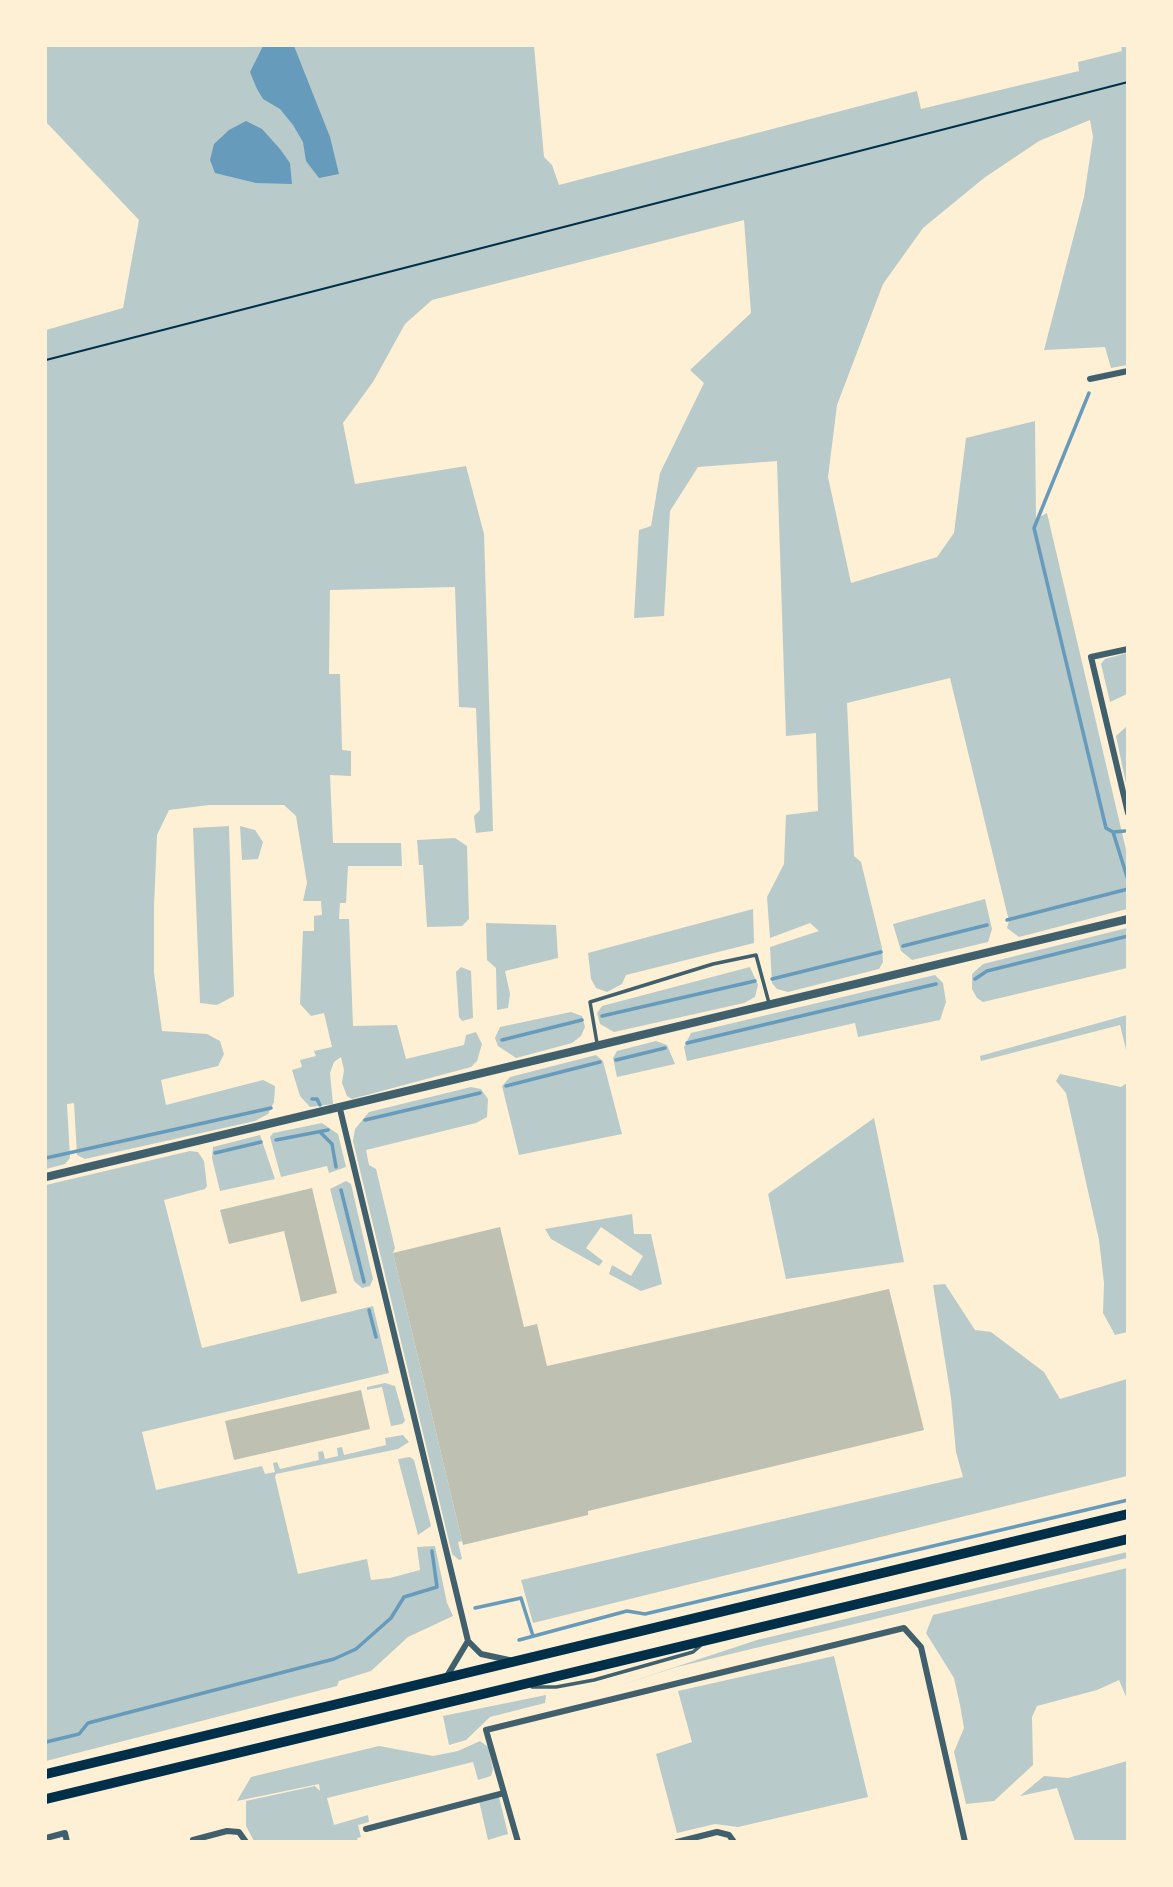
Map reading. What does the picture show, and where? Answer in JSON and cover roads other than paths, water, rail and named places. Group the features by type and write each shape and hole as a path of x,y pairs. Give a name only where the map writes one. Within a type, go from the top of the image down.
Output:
{"highway":[{"path":"46,1774 1128,1514"},
{"path":"46,1799 1128,1539"}],"street":[{"path":"1090,379 1128,371"},
{"path":"1128,649 1091,657 1128,813"},
{"path":"46,1177 1128,919"},
{"path":"340,1109 468,1641 481,1654 514,1661"},
{"path":"518,1842 486,1730 904,1628 921,1647 965,1842"},
{"path":"447,1677 468,1641"},
{"path":"366,1829 504,1793"},
{"path":"193,1840 227,1831 239,1832 246,1842"},
{"path":"677,1842 717,1832 729,1835 734,1842"},
{"path":"46,1838 65,1833 67,1842"}],"lane":[{"path":"598,1046 590,1002 713,964 756,955 769,1005"}],"water":[{"path":"263,46 294,46 330,137 339,174 319,178 306,161 303,142 293,125 280,109 263,99 257,89 250,72"},
{"path":"246,121 262,129 280,149 290,163 292,184 256,183 215,173 210,160 214,144 229,130"}],"waterway":[{"path":"1089,393 1034,528 1106,828 1113,832 1128,880"},
{"path":"1113,832 1125,831"},
{"path":"1007,920 1128,889"},
{"path":"903,946 987,925"},
{"path":"975,979 987,971 1128,936"},
{"path":"772,979 881,952"},
{"path":"602,1016 755,981"},
{"path":"687,1043 936,984"},
{"path":"502,1040 582,1020"},
{"path":"616,1060 665,1048"},
{"path":"506,1086 600,1062"},
{"path":"365,1120 480,1093"},
{"path":"312,1099 317,1099 320,1105"},
{"path":"46,1158 271,1108"},
{"path":"276,1140 328,1130"},
{"path":"321,1133 332,1144 336,1167"},
{"path":"215,1153 261,1142"},
{"path":"341,1190 364,1282"},
{"path":"369,1310 376,1337"},
{"path":"519,1640 627,1611 645,1614 1128,1500"},
{"path":"46,1742 79,1734 88,1723 334,1659 356,1649 391,1618 404,1597 437,1587 432,1551"},
{"path":"475,1608 521,1598 533,1636"}]}
